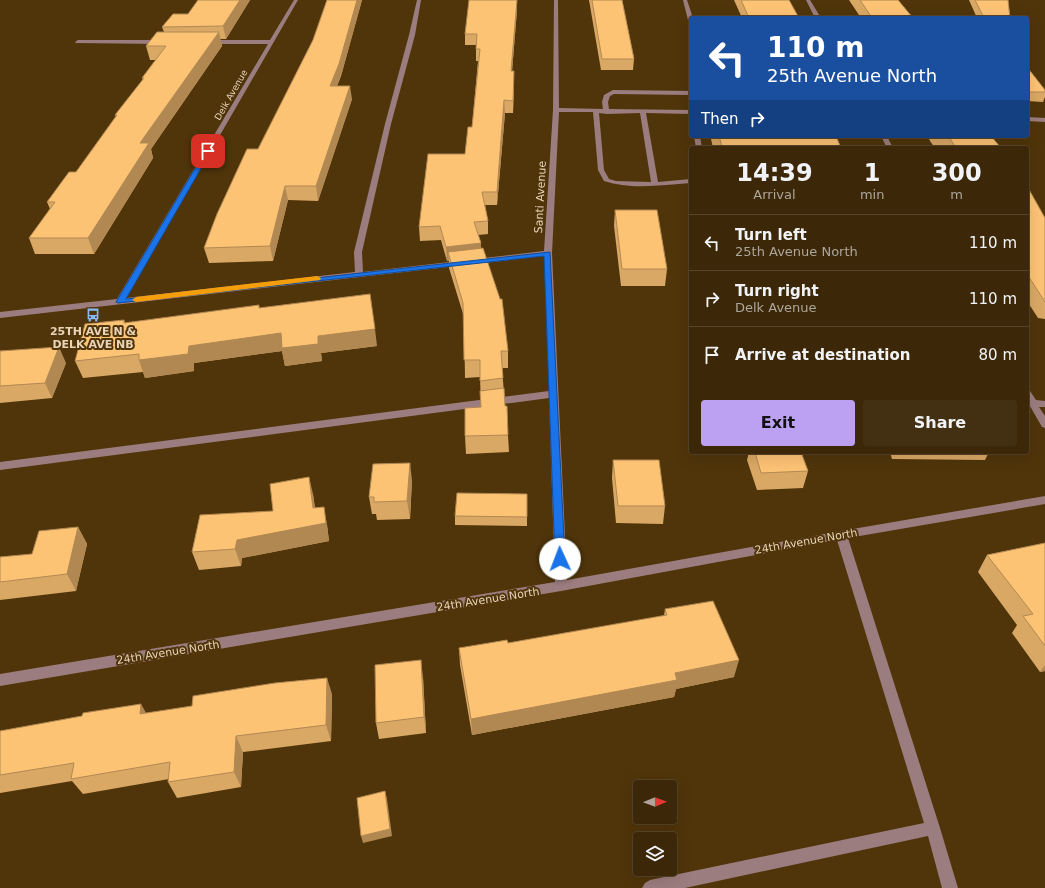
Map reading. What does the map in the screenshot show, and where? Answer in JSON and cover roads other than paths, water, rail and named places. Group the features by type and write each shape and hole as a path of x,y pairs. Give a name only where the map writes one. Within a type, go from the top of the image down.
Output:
{"street":[{"name":"Delk Avenue","path":"120,302 296,0"},
{"path":"359,273 358,252 388,124 412,35 419,0"},
{"name":"Santi Avenue","path":"556,0 556,110 548,253 561,586"},
{"path":"685,0 690,16"},
{"path":"808,0 817,16"},
{"path":"78,42 171,42"},
{"path":"202,42 272,42"},
{"path":"607,112 605,102 606,95 613,92 689,93"},
{"path":"556,110 596,112 689,112"},
{"path":"596,112 601,170 606,180 616,183 655,184 689,181"},
{"path":"643,112 655,184"},
{"path":"1029,119 1045,120"},
{"path":"0,315 359,273 548,253"},
{"path":"0,466 553,394"},
{"path":"1029,396 1045,425"},
{"path":"1033,403 1045,404"},
{"name":"24th Avenue North","path":"0,680 561,586 841,535 1045,500"},
{"path":"841,535 933,828 950,888"},
{"path":"650,888 933,828"}],"place":[{"name":"25TH AVE N & DELK AVE NB","path":"93,315"}]}
